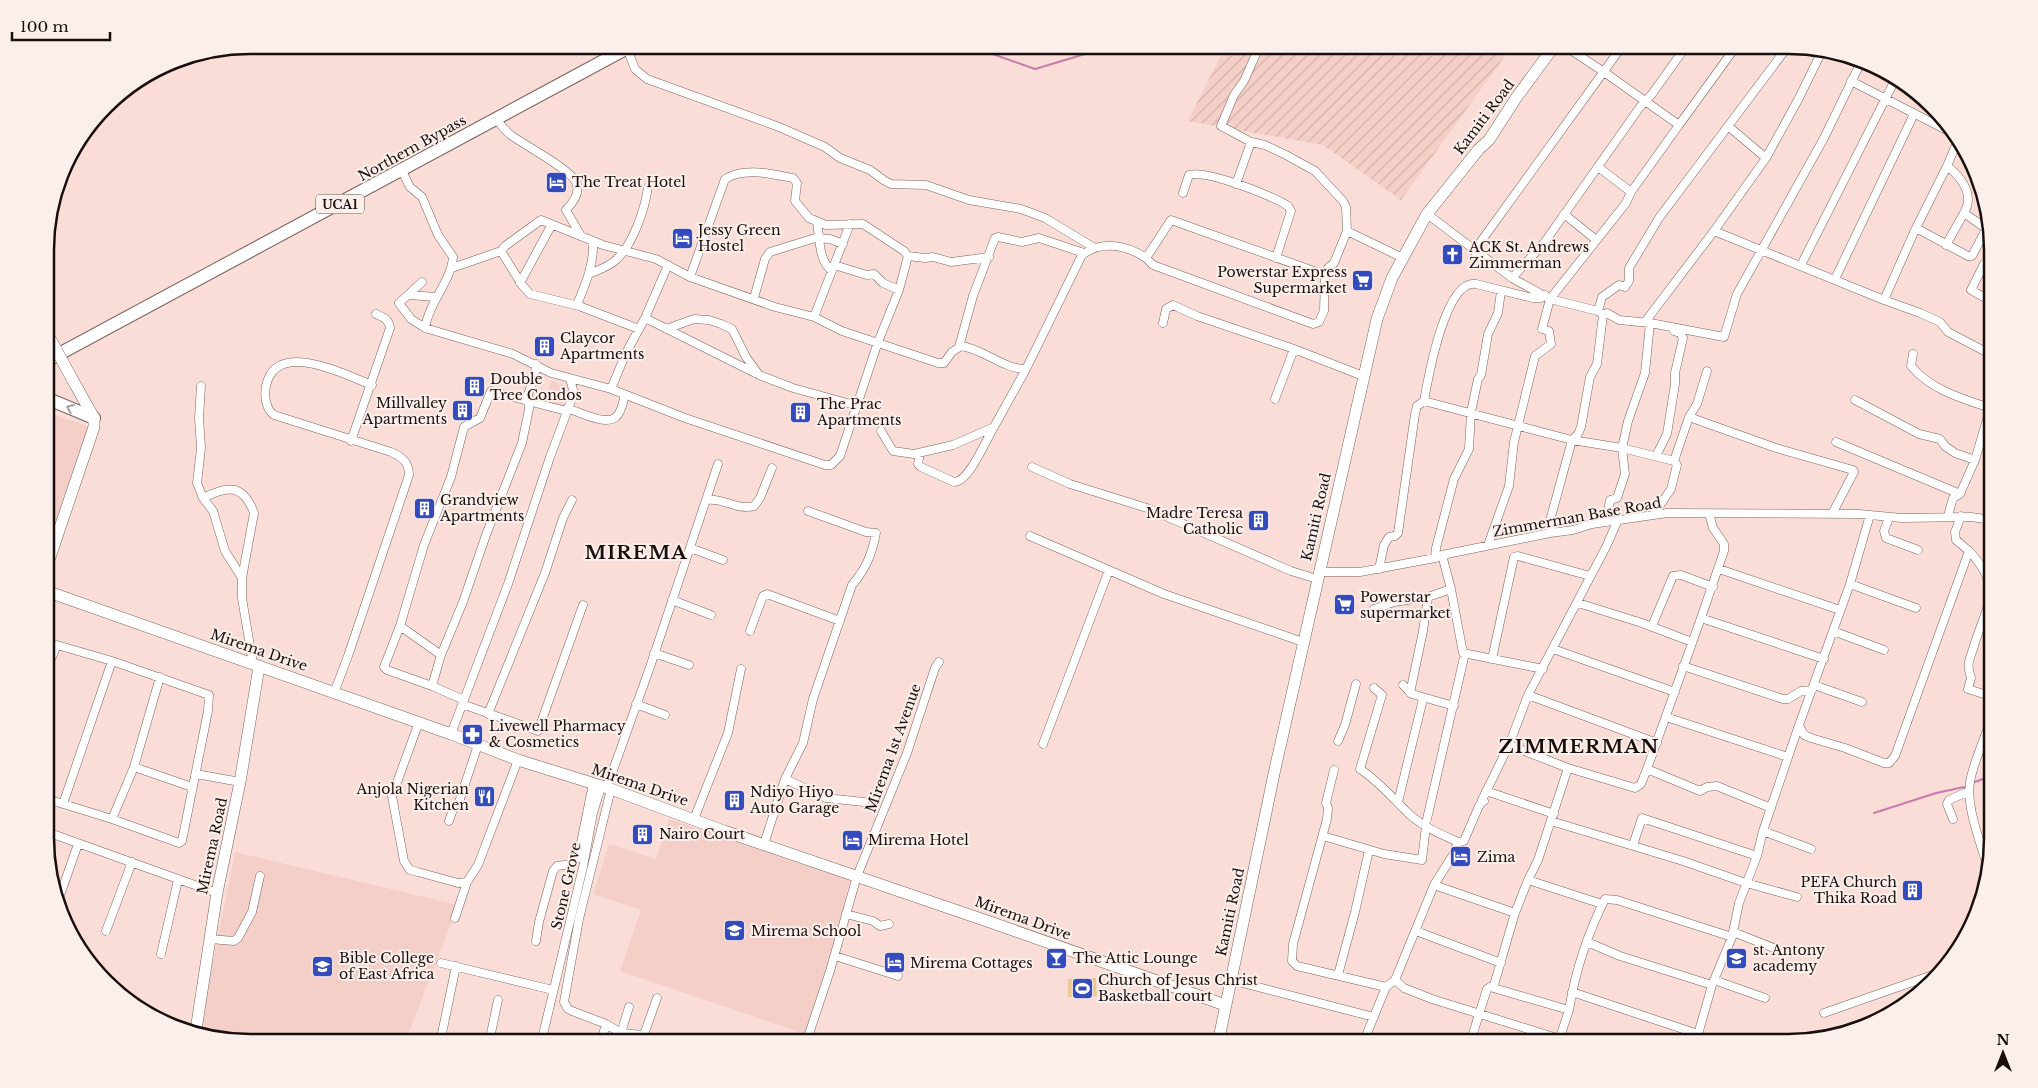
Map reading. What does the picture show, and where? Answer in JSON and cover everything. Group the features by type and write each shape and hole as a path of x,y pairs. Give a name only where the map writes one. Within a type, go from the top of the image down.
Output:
{"main road":[{"name":"Northern Bypass","path":"54,357 617,54"},
{"path":"54,401 94,418"}],"street":[{"path":"632,54 636,69 647,80 779,127 825,147 840,158 870,170 891,184 926,185 969,200 1021,209 1045,218 1093,247"},
{"path":"920,453 918,464 921,467 954,482 958,482 967,476 1026,369 1082,255 1093,247 1116,246 1127,249 1146,258 1152,265 1313,324 1319,322 1324,311 1325,276 1328,268 1334,263 1347,231 1346,207 1343,201 1316,171 1286,155 1251,142 1222,127 1221,124 1234,95 1244,82 1256,54"},
{"name":"Kamiti Road","path":"1220,1034 1303,642 1363,376 1381,307 1403,258 1427,214 1474,155 1489,140 1516,98 1548,54"},
{"path":"1576,54 1678,125"},
{"path":"1474,251 1617,54"},
{"path":"1512,278 1544,242 1644,101 1652,94 1681,54"},
{"path":"1488,545 1509,486 1514,442 1535,356 1551,344 1549,331 1542,329 1547,297 1626,203 1631,192 1730,54"},
{"path":"1550,532 1551,517 1572,440 1578,434 1590,377 1597,364 1602,297 1619,285 1625,287 1629,281 1629,268 1651,230 1782,54"},
{"path":"1606,522 1610,500 1617,498 1625,474 1622,448 1628,421 1645,373 1648,323 1766,158 1819,56"},
{"path":"1427,214 1512,278 1547,297 1600,313 1607,313 1619,320 1648,323 1724,337 1737,294 1824,138 1858,67"},
{"path":"1850,82 1943,129"},
{"path":"1801,265 1893,84"},
{"path":"1835,279 1914,114"},
{"path":"496,119 510,135 568,172 576,182 577,193 573,203 566,210 581,236"},
{"path":"1728,126 1766,158"},
{"path":"1236,184 1251,142"},
{"path":"1884,300 1955,147"},
{"path":"1946,245 1967,208 1966,187 1958,175 1947,166"},
{"path":"1598,167 1631,192"},
{"path":"402,171 410,186 422,197 438,235 453,257 452,268 427,316 425,328"},
{"path":"690,277 725,179 730,176 761,171 793,178 797,183 795,201 809,218 817,222 826,225 863,224 904,251 908,256 933,257 950,262 988,257"},
{"path":"1183,193 1189,176 1201,174 1236,184 1281,202 1291,210 1276,258"},
{"path":"589,274 608,266 624,251 646,206 648,187"},
{"path":"1964,213 1983,226"},
{"path":"1564,214 1595,239"},
{"path":"452,268 501,251 505,246 541,220 551,226 593,241 656,259 690,277 814,318 842,331 938,363 944,363 959,347 994,240 998,237 1022,242 1040,238 1084,253"},
{"path":"1146,258 1171,220 1325,276"},
{"path":"817,222 821,256 825,266 867,275 874,274 883,283 899,290"},
{"path":"814,318 850,224"},
{"path":"520,283 551,226"},
{"path":"1916,228 1962,254 1972,256 1984,238"},
{"path":"1347,231 1403,258"},
{"path":"1714,231 1940,322 1948,332 1984,351"},
{"path":"754,298 765,260 770,252 815,238 830,239 843,244"},
{"path":"578,306 594,255 593,241"},
{"path":"501,251 520,283 530,294 578,306 639,329"},
{"path":"422,282 399,303 411,319 425,328 514,354 551,373 611,389 684,418 825,465 831,465 840,456 878,342 899,290 908,256"},
{"path":"1984,264 1971,290 1984,297"},
{"path":"611,389 668,265"},
{"path":"1379,569 1384,545 1389,537 1395,536 1398,532 1415,414 1417,406 1424,401 1434,356 1447,310 1451,303 1464,288 1472,283 1533,298 1547,297"},
{"path":"1323,836 1369,850 1422,860 1427,822 1465,653 1463,652 1450,589 1436,548 1454,478 1469,450 1471,412 1478,379 1482,375 1488,334 1498,313 1501,291"},
{"path":"409,295 436,297"},
{"path":"1163,323 1166,308 1173,305 1197,316 1294,349 1363,376"},
{"path":"351,441 372,385 390,328 385,318 376,314"},
{"path":"645,318 760,375 792,388 858,406"},
{"path":"666,329 694,319 709,320 732,329 746,357 760,375"},
{"path":"1648,323 1676,331 1684,338 1675,373 1676,384 1667,434 1656,456"},
{"path":"54,345 94,418 94,426 88,446 54,546"},
{"path":"959,347 968,348 1008,366 1026,369"},
{"path":"1276,399 1294,349"},
{"path":"1913,354 1911,366 1932,384 1961,398 1984,406"},
{"path":"334,693 409,475 409,468 405,460 398,455 274,415 267,408 265,390 270,374 282,365 299,362 312,363 372,385"},
{"path":"432,686 441,655 463,602 486,535 522,443 529,410 528,394 535,376 536,364"},
{"path":"1674,460 1689,417 1697,404 1707,371"},
{"path":"451,734 504,593 574,393 570,379"},
{"path":"201,386 199,418 202,448 196,477 199,490 213,511 224,550 242,578"},
{"path":"583,605 538,731 488,714 432,686 387,670 384,667 400,626 424,545 451,477 464,428 480,418 491,391 599,420 613,419 619,413 625,395"},
{"path":"1856,400 1919,434 1940,439 1945,446 1955,453 1975,460"},
{"path":"1424,401 1572,440 1622,448 1674,460 1677,465 1674,481 1654,514"},
{"path":"1689,417 1776,448 1853,470 1854,473 1832,514"},
{"path":"881,431 893,451 914,454 953,445 994,426"},
{"path":"1948,516 1953,498 1960,494 1975,460 1984,430"},
{"path":"1836,442 1960,494"},
{"path":"536,941 539,922 553,871 556,866 573,864 578,857 636,704 718,464"},
{"path":"706,500 716,498 744,508 754,506 760,498 772,468"},
{"name":"Zimmerman Base Road","path":"1032,468 1070,484 1147,508 1291,571 1318,575 1379,569 1550,532 1573,530 1654,514 1832,514 1870,515 1889,518 1961,516 1984,519"},
{"name":"Mirema Road","path":"196,1027 217,893 240,782 256,666 242,598 242,578 254,513 251,504 244,495 232,488 203,498"},
{"path":"488,714 545,573 563,518 572,500"},
{"path":"764,844 784,779 803,743 813,699 852,585 862,574 871,555 876,533 866,532 808,511"},
{"path":"1509,745 1568,768 1635,788 1641,784 1713,587 1724,551 1724,544 1714,528 1709,513"},
{"path":"1572,992 1695,1033 1699,1031 1713,983 1732,934 1746,884 1758,856 1763,831 1850,584 1870,515"},
{"path":"1961,516 1955,532 1956,540 1969,550 1984,569"},
{"path":"1889,518 1884,531 1886,538 1918,550"},
{"path":"1374,688 1382,695 1360,769 1376,780 1406,812 1427,822 1458,842 1464,841 1509,745 1528,695 1578,603 1618,520"},
{"path":"1030,536 1164,594 1303,642"},
{"path":"690,548 723,560"},
{"path":"1799,726 1804,735 1811,738 1845,748 1880,763 1889,763 1892,760 1969,550"},
{"path":"1492,659 1514,558 1518,556 1590,576"},
{"path":"1719,569 1840,610"},
{"path":"1043,744 1109,570"},
{"path":"1652,626 1673,576 1681,575 1713,587"},
{"path":"1850,584 1916,608"},
{"path":"1374,609 1394,602 1428,597 1450,589"},
{"name":"Mirema Drive","path":"54,594 419,722 518,760 603,787 1225,1006"},
{"path":"750,631 763,596 767,594 840,621"},
{"path":"1410,693 1428,597"},
{"path":"672,600 711,615"},
{"path":"1578,603 1652,626 1692,642"},
{"path":"1984,614 1967,671 1971,678 1968,689 1984,695"},
{"path":"1701,618 1824,658"},
{"path":"400,626 441,655"},
{"path":"1833,631 1884,650"},
{"path":"54,652 57,645 112,661 205,692 210,696 184,837 179,843 112,818 54,801"},
{"path":"1553,649 1675,692"},
{"path":"654,653 689,665"},
{"path":"1465,653 1543,669"},
{"path":"63,804 112,661"},
{"name":"Mirema 1st Avenue","path":"810,1034 835,956 857,876 907,753 934,668 939,662"},
{"path":"1683,666 1783,700 1813,687 1862,702"},
{"path":"694,819 728,733 742,669"},
{"path":"112,818 134,767 160,677"},
{"path":"1338,741 1346,725 1356,684"},
{"path":"1403,685 1410,693 1423,699 1454,706"},
{"path":"1528,695 1657,743"},
{"path":"1398,802 1423,699"},
{"path":"636,704 666,715"},
{"path":"1666,717 1788,757"},
{"path":"419,722 392,796 404,861 410,870 458,883 467,882"},
{"path":"1984,739 1970,778 1969,791 1984,854"},
{"path":"449,821 452,812 459,802 478,745"},
{"path":"455,918 467,882 478,865 518,760"},
{"path":"134,767 192,787"},
{"path":"1473,1034 1487,989 1494,986 1515,913 1538,860 1568,768"},
{"path":"1648,769 1700,791 1707,787 1717,786 1771,808"},
{"path":"1334,770 1326,803 1328,808 1323,836 1293,944 1292,961 1297,966 1338,974 1386,987"},
{"path":"196,774 240,782"},
{"path":"784,779 826,798 864,802"},
{"path":"603,787 587,884 564,998 568,1009 606,1024 621,1034 629,1007"},
{"name":"Stone Grove","path":"543,1034 584,867 593,813 603,787"},
{"path":"1486,791 1552,817 1683,860 1746,884 1797,897"},
{"path":"1953,819 1947,804 1949,800 1969,791"},
{"path":"1633,845 1642,818 1758,856"},
{"path":"1763,831 1812,849"},
{"path":"54,835 217,893"},
{"path":"1367,1034 1386,987 1395,980 1434,885 1453,855 1458,842"},
{"path":"61,892 78,844"},
{"path":"1338,974 1356,912 1369,850"},
{"path":"106,931 132,862"},
{"path":"210,939 234,941 238,938 252,912 260,876"},
{"path":"161,954 178,880"},
{"path":"1528,880 1602,904"},
{"path":"1434,885 1515,913"},
{"path":"1561,1034 1587,942 1604,899 1617,900 1732,934 1784,952"},
{"path":"846,914 873,921 880,926 889,924"},
{"path":"1416,931 1501,963"},
{"path":"1587,942 1620,956 1765,998"},
{"path":"835,956 898,976"},
{"path":"441,963 553,990"},
{"path":"442,1034 447,1001 456,966"},
{"path":"1824,1013 1927,977"},
{"path":"1231,980 1374,1017"},
{"path":"1395,980 1411,991 1539,1034"},
{"path":"1490,987 1569,1010"},
{"path":"644,1034 657,998"},
{"path":"491,1034 498,1000"},
{"path":"603,1034 606,1024"}],"shaded area":[{"path":"1222,54 1506,54 1401,200 1323,145 1188,121"},
{"path":"551,381 568,387 561,406 545,401"},
{"path":"54,415 91,427 54,531"},
{"name":"Mirema School","path":"669,819 850,880 832,953 805,1034 620,971 641,910 593,894 609,844 656,859"},
{"name":"Bible College of East Africa","path":"235,852 458,905 408,1034 237,1034 200,1026"},
{"name":"Church of Jesus Christ Basketball court","path":"1096,978 1097,996 1068,997 1068,979"}],"waterway":[{"path":"992,54 1035,69 1085,54"},
{"path":"1975,782 1984,778"},
{"path":"1874,813 1936,793 1964,787"}],"place":[{"name":"The Treat Hotel","path":"556,182"},
{"name":"Jessy Green Hostel","path":"682,238"},
{"name":"ACK St. Andrews Zimmerman","path":"1453,255"},
{"name":"Powerstar Express Supermarket","path":"1363,280"},
{"name":"Claycor Apartments","path":"544,346"},
{"name":"Double Tree Condos","path":"474,387"},
{"name":"Millvalley Apartments","path":"463,411"},
{"name":"The Prac Apartments","path":"801,412"},
{"name":"Grandview Apartments","path":"424,508"},
{"name":"Madre Teresa Catholic","path":"1259,521"},
{"name":"Powerstar supermarket","path":"1344,605"},
{"name":"Livewell Pharmacy & Cosmetics","path":"473,734"},
{"name":"Anjola Nigerian Kitchen","path":"485,797"},
{"name":"Ndiyo Hiyo Auto Garage","path":"734,800"},
{"name":"Nairo Court","path":"643,834"},
{"name":"Mirema Hotel","path":"852,840"},
{"name":"Zima","path":"1461,857"},
{"name":"PEFA Church Thika Road","path":"1913,890"},
{"name":"Mirema School","path":"735,931"},
{"name":"The Attic Lounge","path":"1057,958"},
{"name":"st. Antony academy","path":"1737,958"},
{"name":"Mirema Cottages","path":"894,963"},
{"name":"Bible College of East Africa","path":"323,966"},
{"name":"Church of Jesus Christ Basketball court","path":"1082,988"}],"district":[{"name":"MIREMA","path":"636,552"},
{"name":"ZIMMERMAN","path":"1579,746"}]}
